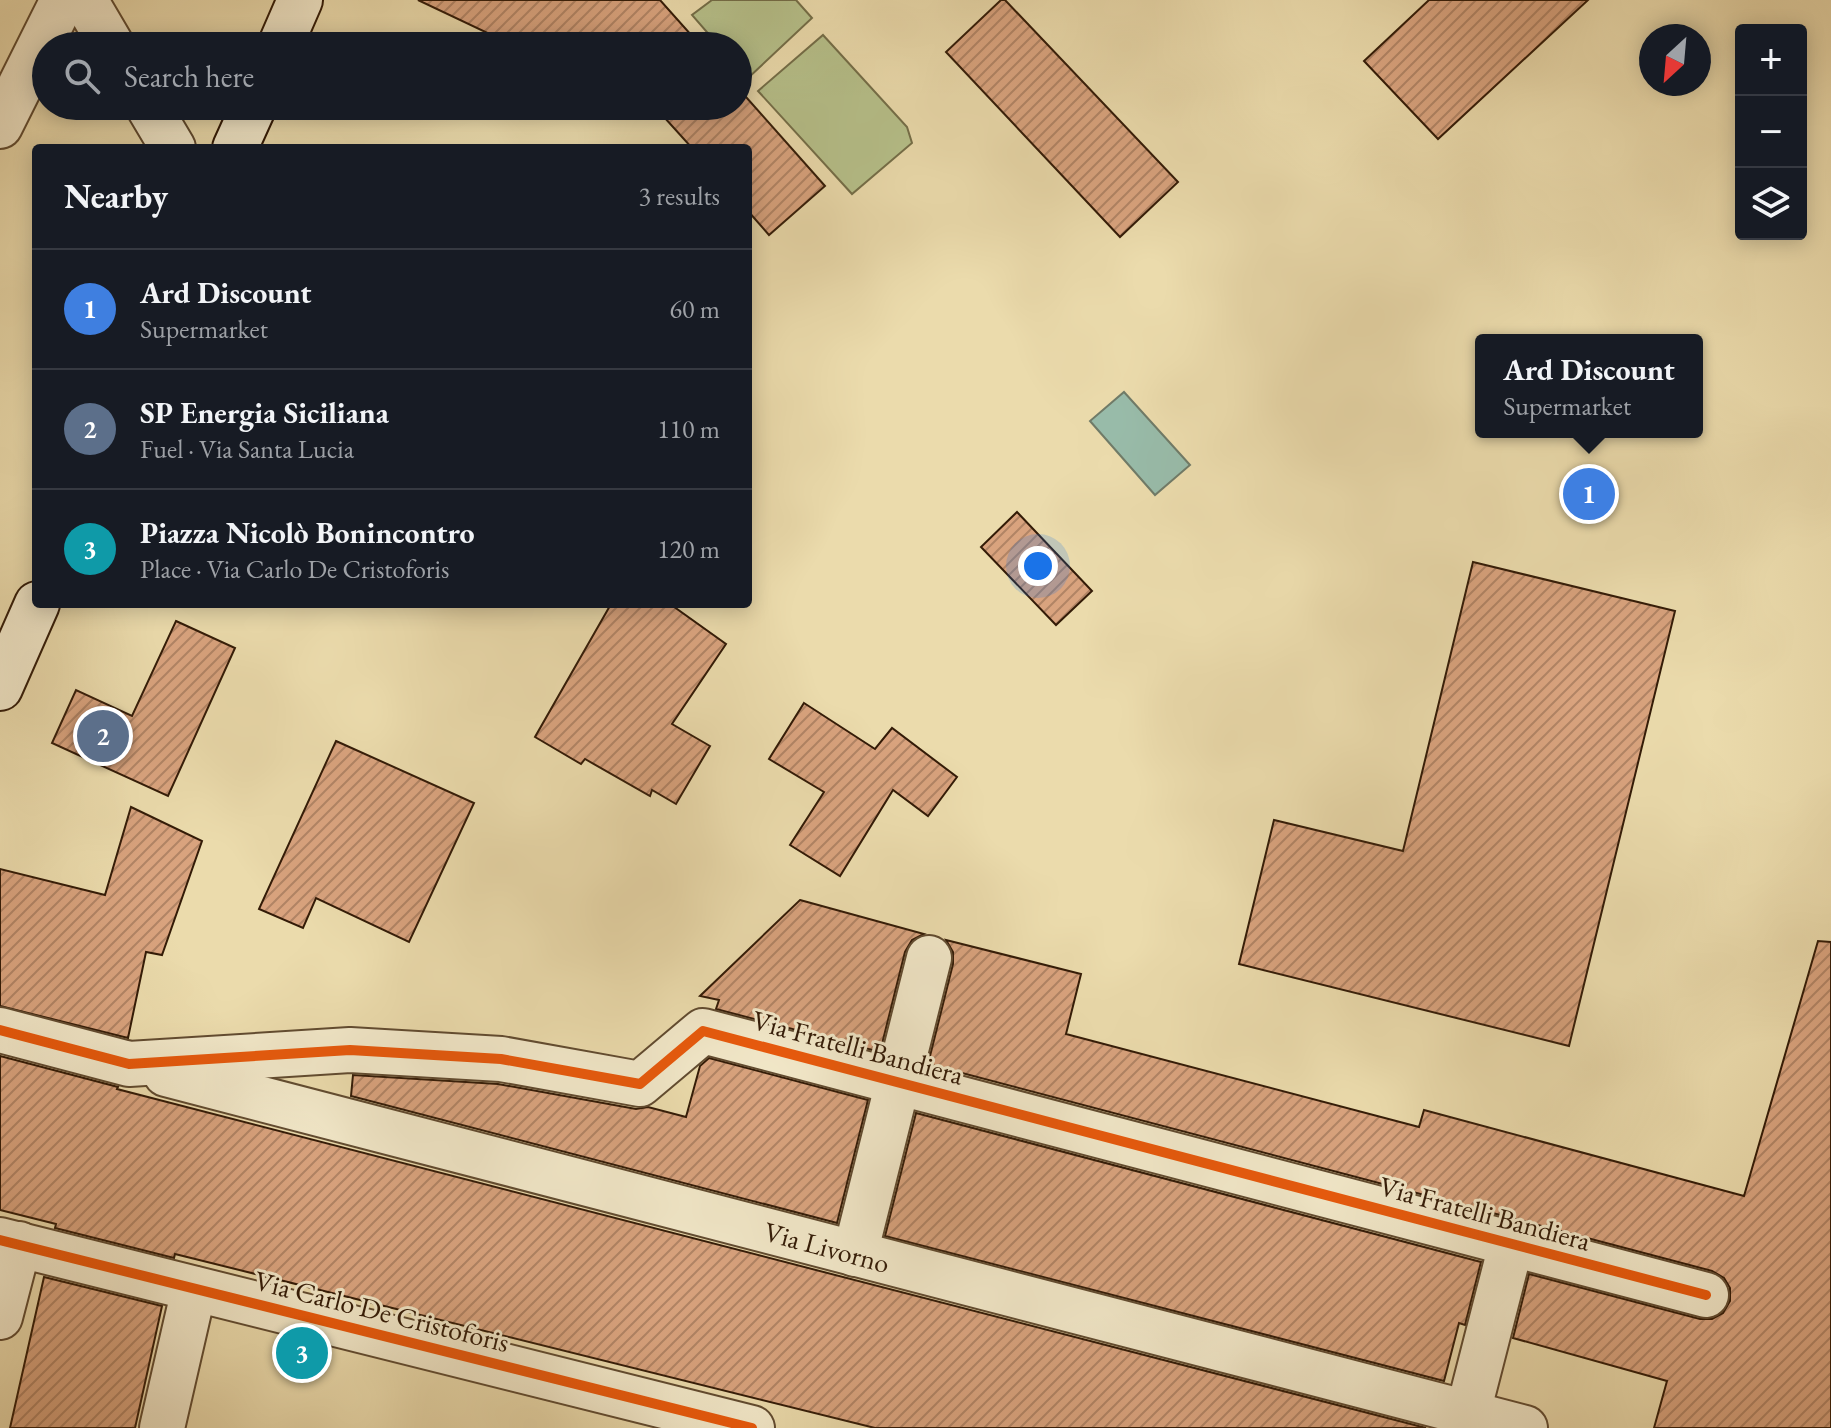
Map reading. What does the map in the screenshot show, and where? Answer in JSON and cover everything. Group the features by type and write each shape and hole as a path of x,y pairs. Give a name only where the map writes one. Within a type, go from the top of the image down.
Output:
{"street":[{"path":"47,32 63,0"},
{"path":"85,0 104,32"},
{"path":"286,32 300,0"},
{"path":"0,126 32,62"},
{"path":"156,120 171,144"},
{"path":"237,144 248,120"},
{"path":"0,688 35,608"},
{"path":"855,1254 929,958"},
{"name":"Via Fratelli Bandiera","path":"0,1030 129,1064 350,1050 501,1059 640,1084 703,1031 1706,1295"},
{"name":"Via Livorno","path":"129,1064 855,1254 1466,1420 1525,1428"},
{"path":"0,1317 9,1242"},
{"name":"Via Carlo De Cristoforis","path":"9,1242 194,1289 602,1410 752,1428"},
{"path":"1466,1420 1511,1245"},
{"path":"162,1428 194,1289"}],"green space":[{"path":"712,0 796,0 812,18 752,74 752,32 707,32 692,15"},
{"path":"823,35 907,127 912,143 852,194 758,91"}],"shaded area":[{"path":"1124,392 1190,465 1155,495 1090,421"}],"building":[{"path":"418,0 660,0 689,32 485,32"},
{"path":"1001,0 1005,0 1178,182 1120,237 946,52"},
{"path":"1429,0 1588,0 1438,139 1364,61"},
{"path":"752,104 825,186 769,235 752,216 752,144 688,144 667,120 752,120"},
{"path":"1017,512 1092,591 1056,625 981,547"},
{"path":"1473,562 1675,611 1569,1046 1239,964 1274,820 1403,851"},
{"path":"609,608 676,608 726,644 672,724 710,746 676,804 652,790 650,796 585,759 581,764 535,737"},
{"path":"176,621 235,648 168,796 52,743 76,690 132,716"},
{"path":"804,703 875,749 892,728 957,777 928,816 893,790 840,876 790,845 824,792 769,759"},
{"path":"336,741 474,803 409,942 316,898 303,928 259,909"},
{"path":"131,807 202,841 162,955 146,952 128,1038 0,1006 0,869 105,895"},
{"path":"800,900 924,934 912,940 905,952 880,1052 716,1009 719,1000 700,996"},
{"path":"946,940 1081,974 1066,1034 1419,1127 1424,1110 1744,1196 1818,941 1831,942 1831,1428 1654,1428 1667,1381 1513,1338 1529,1274 1700,1319 1712,1319 1723,1313 1730,1301 1730,1288 1724,1278 1712,1271 928,1064 953,964 953,952"},
{"path":"0,1056 1426,1428 875,1428 175,1254 174,1258 55,1228 56,1224 0,1210"},
{"path":"709,1058 868,1100 837,1223 351,1096 353,1075 498,1084 636,1109 648,1107 686,1117 700,1066"},
{"path":"916,1113 1481,1262 1465,1325 1459,1323 1444,1381 885,1236"},
{"path":"44,1277 162,1306 135,1428 10,1428"}],"cycle path":[{"path":"0,1030 129,1064 350,1050 501,1059 640,1084 703,1031 1706,1295"},
{"path":"0,1240 752,1428"}],"place":[{"name":"Ard Discount","path":"1589,494"},
{"name":"SP Energia Siciliana","path":"103,736"},
{"name":"Piazza Nicolò Bonincontro","path":"302,1353"}]}
